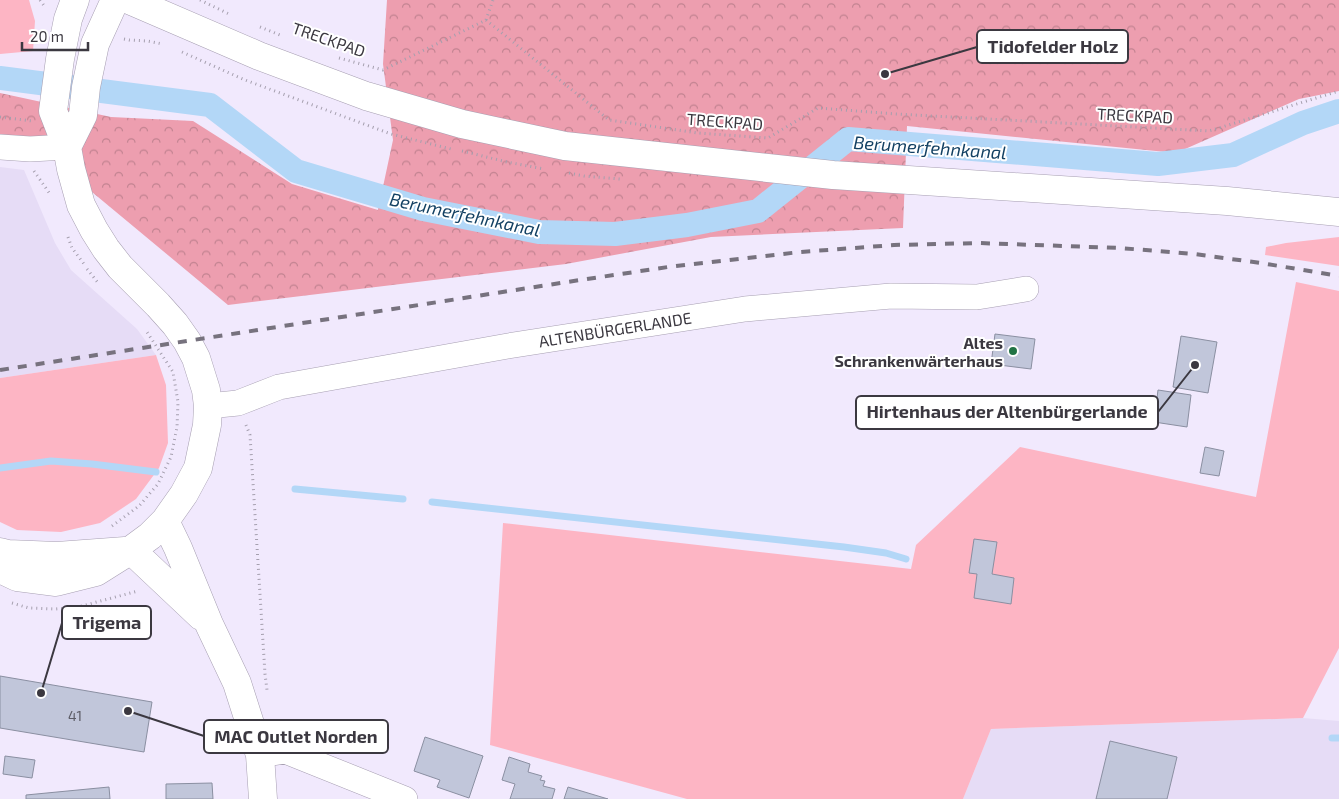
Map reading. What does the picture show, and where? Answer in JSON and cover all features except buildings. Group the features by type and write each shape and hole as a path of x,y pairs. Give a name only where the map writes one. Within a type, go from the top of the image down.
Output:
{"main road":[{"path":"0,570 17,577 56,582 96,572 132,550 165,521 184,494 198,468 207,425 208,406 206,390 196,358 187,341 158,304 120,267 106,249 81,205 67,147 43,116 60,59 68,19 75,0"},
{"path":"67,147 83,115 90,63 95,44 116,0"},
{"path":"129,0 259,56 366,96 462,124 564,146 833,175 1227,201 1339,212"},
{"path":"165,521 209,624 237,683 260,755 263,799"},
{"path":"0,552 57,556 132,550 209,624"}],"street":[{"path":"0,147 30,149 67,147"},
{"name":"ALTENBÜRGERLANDE","path":"208,406 238,403 279,387 498,348 745,309 891,296 976,297 1026,289"},
{"path":"260,755 284,751 404,799"}],"path":[{"path":"200,0 232,16"},
{"path":"486,20 493,0"},
{"name":"TRECKPAD","path":"331,55 383,70 486,20 610,120 698,133 768,138 818,108 1209,131 1339,91"},
{"name":"TRECKPAD","path":"258,26 286,37"},
{"path":"0,117 43,116 30,149 30,166 50,193 54,202"},
{"path":"65,229 72,248 101,286"},
{"path":"107,529 116,525 140,506 158,484 171,457 176,435 178,402 173,372 145,330"},
{"path":"238,403 250,435 267,692"},
{"path":"7,601 29,608 55,609 78,606 140,590"}],"shaded area":[{"path":"0,0 29,0 35,21 33,51 0,54"},
{"path":"0,167 24,170 55,243 71,270 137,329 156,355 0,378"},
{"path":"1339,237 1339,266 1265,255 1266,247"},
{"path":"1296,282 1339,291 1339,648 1303,718 991,729 963,799 687,799 490,745 503,523 911,569 916,545 1020,447 1256,497"},
{"path":"156,355 166,385 168,443 159,468 136,499 100,523 61,532 17,530 0,522 0,378"},
{"path":"1303,718 1339,721 1339,799 963,799 991,729"}],"green space":[{"path":"387,0 1339,0 1339,91 1299,99 1176,153 907,126 903,228 711,237 566,264 228,305 27,138 0,135 0,93 111,117 193,121 292,184 378,210 393,140 383,64"}],"waterway":[{"name":"Berumerfehnkanal","path":"0,78 210,105 296,171 423,209 539,232 615,234 687,225 758,211 848,139 1158,164 1233,155 1303,123 1339,111"},
{"path":"0,468 51,461 156,472"},
{"path":"295,489 403,499"},
{"path":"432,502 844,547 886,553 906,559"},
{"path":"1332,738 1339,738"}],"railway":[{"path":"0,370 668,267 800,252 894,245 979,243 1120,248 1194,254 1339,276"}],"place":[{"name":"Tidofelder Holz","path":"885,74"},
{"name":"Altes Schrankenwärterhaus","path":"1013,351"},
{"name":"Hirtenhaus der Altenbürgerlande","path":"1195,365"},
{"name":"Trigema","path":"41,693"},
{"name":"MAC Outlet Norden","path":"128,711"}]}
